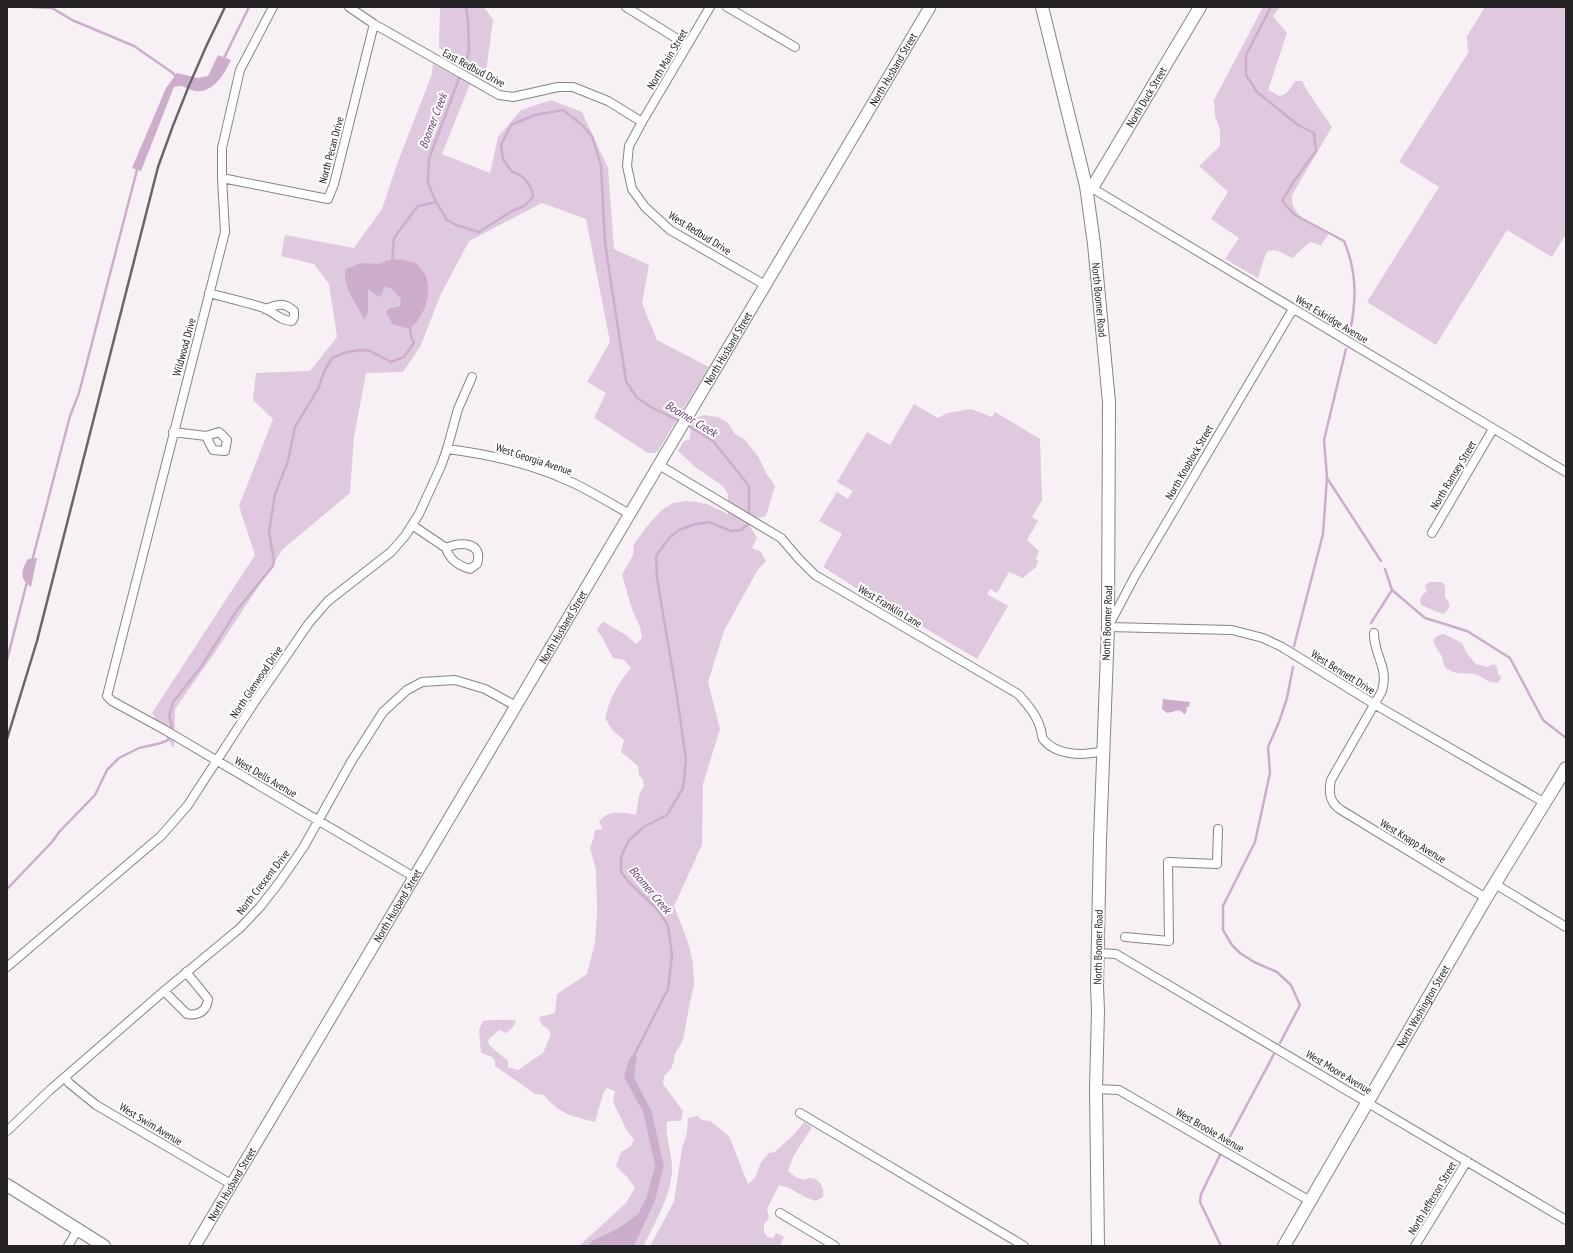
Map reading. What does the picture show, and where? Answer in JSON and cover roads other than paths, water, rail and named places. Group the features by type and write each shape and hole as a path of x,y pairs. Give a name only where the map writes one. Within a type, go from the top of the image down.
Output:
{"main road":[{"name":"North Boomer Road","path":"1042,7 1089,187 1109,402 1108,627 1103,751 1096,1089 1098,1246"},
{"name":"North Duck Street","path":"1089,187 1200,7"},
{"name":"North Washington Street","path":"1284,1246 1486,898 1566,768"},
{"path":"7,1185 104,1246"}],"street":[{"name":"Wildwood Drive","path":"107,696 225,232 222,148 240,70 273,7"},
{"name":"East Redbud Drive","path":"349,7 374,24 499,95 513,97 558,87 573,87 608,101 642,122"},
{"path":"626,7 687,45"},
{"name":"North Main Street","path":"642,122 710,7"},
{"path":"727,7 794,47"},
{"name":"North Husband Street","path":"195,1246 930,7"},
{"name":"North Pecan Drive","path":"222,178 328,199 334,184 374,24"},
{"name":"West Redbud Drive","path":"642,122 629,146 627,166 632,189 644,207 670,230 765,285"},
{"name":"West Eskridge Avenue","path":"1089,187 1566,472"},
{"path":"209,293 265,308"},
{"name":"North Knoblock Street","path":"1108,627 1135,576 1293,309"},
{"name":"North Glenwood Drive","path":"7,968 161,836 188,805 254,703 309,623 328,601 391,552 405,536 426,498 447,449 458,410 472,377"},
{"name":"North Ramsey Street","path":"1432,533 1494,429"},
{"path":"173,432 206,436"},
{"name":"West Georgia Avenue","path":"447,449 473,452 536,470 571,482 630,514"},
{"name":"West Franklin Lane","path":"659,465 781,538 815,575 1018,694 1030,707 1040,726 1042,738 1051,745 1062,752 1090,754 1103,751"},
{"path":"412,524 446,548"},
{"name":"West Bennett Drive","path":"1108,627 1232,630 1263,638 1286,650 1374,704 1545,803"},
{"path":"1374,633 1376,648 1384,667 1385,674 1382,691 1374,704"},
{"name":"North Crescent Drive","path":"7,1131 65,1077 186,972 240,928 260,907 291,866 351,762 383,712 407,690 422,682 455,680 485,689 516,706"},
{"name":"West Dells Avenue","path":"107,696 112,701 159,727 414,878"},
{"name":"West Knapp Avenue","path":"1374,704 1330,780 1329,786 1331,799 1341,810 1486,898"},
{"path":"1125,937 1168,941 1168,862 1217,864 1218,830"},
{"path":"1495,884 1566,927"},
{"name":"West Moore Avenue","path":"1098,953 1116,954 1566,1220"},
{"path":"164,991 187,1014 197,1014 204,1010 208,999 186,972"},
{"name":"West Swim Avenue","path":"65,1077 69,1083 96,1105 231,1184"},
{"name":"West Brooke Avenue","path":"1096,1089 1119,1090 1310,1201"},
{"path":"800,1113 1024,1246"},
{"name":"North Jefferson Street","path":"1416,1246 1467,1161"},
{"path":"780,1213 835,1246"},
{"path":"68,1246 78,1229"}],"waterway":[{"path":"32,7 52,8 72,20 134,46 173,73 176,77"},
{"path":"223,60 249,7"},
{"name":"Boomer Creek","path":"462,71 469,52 466,7"},
{"path":"1271,7 1246,55 1246,75 1257,92 1298,125 1314,133 1316,151 1294,181 1282,201 1295,215 1344,241 1351,264 1354,287 1352,323 1349,335"},
{"name":"Boomer Creek","path":"460,76 429,159 428,183 436,202 447,220 456,225 479,232 510,212 524,206 533,197 531,189 526,181 520,175 512,172 503,159 501,145 511,125 535,115 563,110 581,124 592,136 601,166 605,243 626,381 636,397 649,406 681,422"},
{"path":"32,561 70,416 79,393 138,166"},
{"path":"392,261 394,238 399,231 418,206 436,202"},
{"path":"170,730 172,725 169,717 173,702 201,667 237,610 273,566 274,561 269,532 275,494 288,461 295,427 318,389 325,370 332,358 344,353 359,350 370,351 391,362 404,357 414,343 411,336 410,327"},
{"path":"1294,646 1323,534 1327,477 1324,440 1346,349"},
{"name":"Boomer Creek","path":"633,1057 668,989 672,955 668,926 658,910 628,881 621,872 621,857 629,840 644,827 667,815 683,788 686,760 657,578 656,556 669,538 679,530 696,524 709,522 731,531 741,530 748,524 749,513 749,486 713,441 687,425"},
{"path":"1327,478 1381,561"},
{"path":"1371,623 1392,590 1385,569"},
{"path":"7,660 27,582"},
{"path":"1392,590 1425,618 1467,631 1510,658 1543,720 1566,738"},
{"path":"1280,1043 1300,1005 1291,985 1277,972 1254,962 1240,953 1232,945 1223,930 1223,906 1255,842 1270,773 1268,747 1279,722 1287,698 1293,667"},
{"path":"7,889 95,795 107,770 119,758 139,748 168,740 169,735"},
{"path":"1226,1144 1274,1054"},
{"path":"1220,1155 1201,1194 1200,1202 1221,1246"}],"railway":[{"path":"7,739 37,641 158,167 189,86 225,7"}]}
